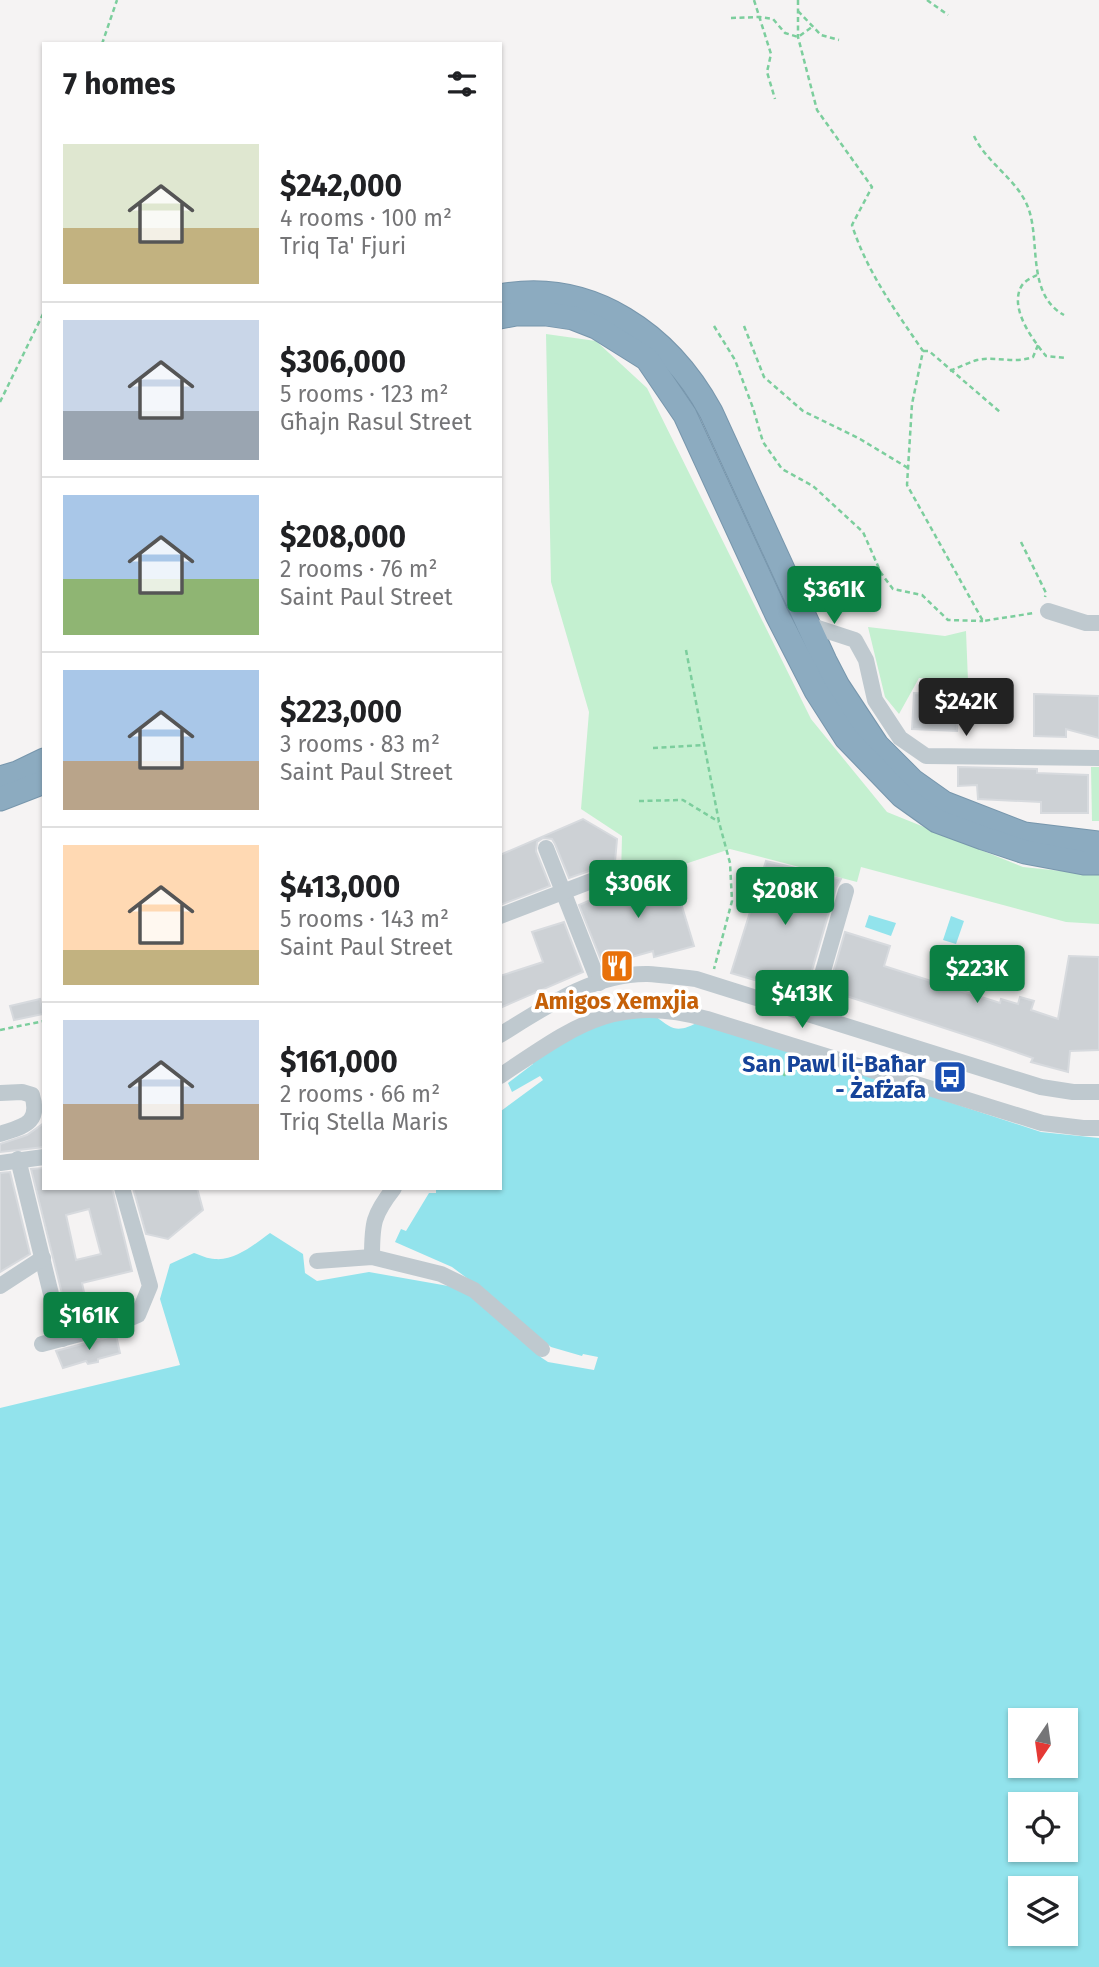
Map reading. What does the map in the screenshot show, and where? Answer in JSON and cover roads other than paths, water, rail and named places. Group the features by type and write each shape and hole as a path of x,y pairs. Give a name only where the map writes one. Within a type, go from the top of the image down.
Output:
{"highway":[{"path":"502,296 548,293 581,299 626,318 662,345 700,392 711,412 806,624 838,686 877,745 913,781 944,803 1024,834 1099,843"},
{"path":"502,317 546,314 573,318 596,327 647,359 685,415 777,615 816,691 846,738 902,796 937,821 1025,852 1084,863 1099,863"},
{"path":"0,778 42,761"},
{"path":"0,799 42,783"}],"street":[{"path":"1043,612 1086,623 1099,623"},
{"path":"816,691 804,646 806,624 855,640 866,660 875,700 900,738 926,756 1099,758"},
{"path":"825,661 827,649 839,644 866,660"},
{"path":"546,848 599,983"},
{"path":"502,915 615,872"},
{"path":"811,1013 846,891"},
{"path":"502,1034 558,999 619,977 646,974 711,983 1041,1087 1073,1093 1099,1092"},
{"path":"502,1075 563,1034 596,1018 636,1010 662,1010 707,1019 1042,1123 1099,1128"},
{"path":"0,1093 22,1092 32,1095 36,1107 34,1117 26,1125 0,1134"},
{"path":"0,1163 42,1157"},
{"path":"18,1159 62,1339"},
{"path":"42,1344 117,1324 138,1315 150,1286 123,1190"},
{"path":"372,1257 375,1218 379,1207 392,1190"},
{"path":"317,1261 372,1257 441,1274 466,1286 542,1349"},
{"path":"0,1286 43,1258"}],"water":[{"path":"869,915 896,923 891,936 865,927"},
{"path":"951,916 964,921 956,944 943,940"},
{"path":"654,1015 671,1027 681,1029 701,1021 1041,1132 1099,1138 1099,1967 0,1967 0,1408 180,1365 160,1299 170,1264 194,1253 212,1259 230,1257 270,1233 303,1254 305,1273 317,1281 369,1272 454,1287 465,1292 548,1362 594,1370 598,1357 582,1356 551,1347 452,1267 395,1242 401,1229 406,1231 429,1193 436,1193 436,1190 502,1190 502,1110 543,1080 540,1076 512,1092 508,1083 533,1064 532,1059 599,1023"}],"place":[{"name":"Amigos Xemxjia","path":"617,966"},
{"name":"San Pawl il-Baħar - Żafżafa","path":"950,1077"}]}
